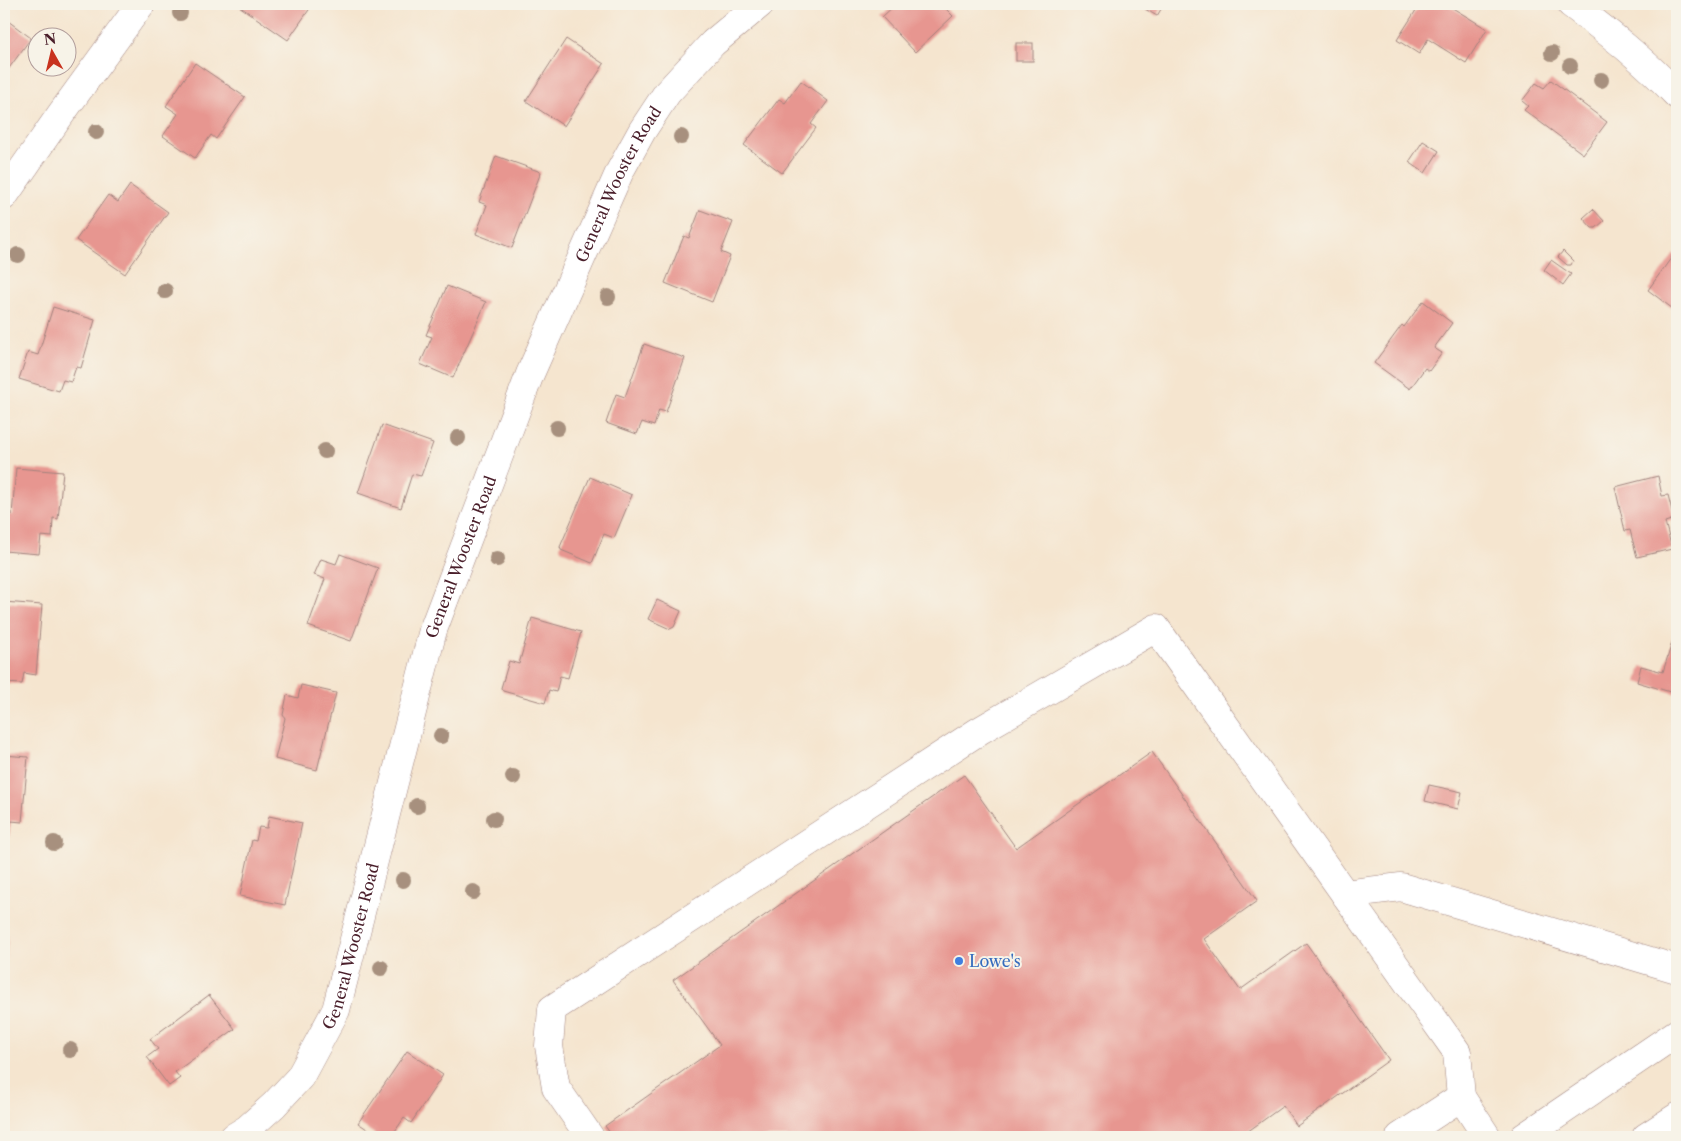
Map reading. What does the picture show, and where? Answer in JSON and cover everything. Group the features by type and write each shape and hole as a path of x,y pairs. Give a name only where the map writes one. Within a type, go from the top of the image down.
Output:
{"street":[{"path":"4,196 141,4"},
{"name":"General Wooster Road","path":"234,1137 248,1129 274,1105 300,1076 336,1010 433,630 530,374 620,171 642,130 668,93 713,43 760,4"},
{"path":"1571,4 1616,38 1660,77 1677,95"},
{"path":"590,1137 556,1088 549,1046 552,1009 979,730 1156,628 1457,1052 1461,1097 1487,1137"},
{"path":"1345,894 1401,886 1677,968"},
{"path":"1524,1137 1677,1033"},
{"path":"1400,1137 1461,1097"},
{"path":"1646,1137 1677,1117"}],"building":[{"path":"240,4 313,4 288,40 239,6"},
{"path":"896,4 949,4 945,8 953,16 915,52 882,17"},
{"path":"1147,4 1164,4 1157,16 1145,9"},
{"path":"1420,4 1446,4 1487,29 1466,63 1428,39 1419,54 1397,40"},
{"path":"4,18 28,36 28,42 4,75"},
{"path":"566,39 604,64 564,126 526,101"},
{"path":"1016,43 1033,43 1033,61 1016,61"},
{"path":"195,63 245,97 216,139 211,135 195,158 163,136 178,114 166,106"},
{"path":"1551,80 1607,122 1583,154 1524,110 1528,106 1522,101 1536,83 1544,88"},
{"path":"801,81 828,101 811,124 816,128 782,173 744,145 779,99 785,103"},
{"path":"1423,141 1439,151 1425,173 1409,162"},
{"path":"496,156 541,172 512,248 476,234 487,205 479,202"},
{"path":"130,185 168,212 125,274 76,240 108,195 118,202"},
{"path":"1593,209 1604,221 1596,228 1592,228 1583,218"},
{"path":"700,210 733,222 721,252 730,256 712,302 665,283 684,236 689,238"},
{"path":"1563,251 1573,261 1571,265 1567,265 1558,257"},
{"path":"1674,254 1677,256 1677,312 1648,290"},
{"path":"1551,260 1571,274 1563,285 1544,270"},
{"path":"447,286 486,302 453,378 420,364 432,337 426,335"},
{"path":"1423,301 1452,323 1434,348 1442,353 1429,371 1425,368 1410,389 1374,363 1402,325 1404,327"},
{"path":"53,307 95,320 81,368 76,367 71,382 63,380 59,391 19,379 28,352 38,355"},
{"path":"644,344 685,358 666,412 659,410 654,426 642,422 637,434 606,423 616,394 625,397"},
{"path":"382,425 433,443 421,476 412,474 401,508 358,493"},
{"path":"16,468 63,472 58,519 53,518 52,537 41,536 39,554 4,551 4,514 12,515"},
{"path":"1658,476 1662,496 1668,495 1674,519 1665,522 1672,549 1637,557 1630,530 1625,531 1615,487"},
{"path":"590,477 632,495 614,538 604,534 592,563 561,550 560,547"},
{"path":"340,554 378,568 351,641 308,626 325,579 314,575 321,559 336,564"},
{"path":"657,600 681,611 674,627 670,629 648,619"},
{"path":"4,602 42,605 36,675 24,673 22,684 4,683"},
{"path":"532,618 581,632 568,678 560,676 556,692 549,690 545,703 503,691 501,688 509,661 519,664"},
{"path":"1677,626 1677,694 1637,682 1641,666 1663,672"},
{"path":"301,685 336,693 317,770 275,759 285,718 283,715 287,695 298,698"},
{"name":"Lowe's","path":"1152,752 1257,901 1204,939 1240,990 1306,943 1389,1060 1297,1126 1283,1106 1247,1132 1251,1137 613,1137 605,1126 720,1045 673,980 964,775 1016,848"},
{"path":"4,755 28,757 22,822 11,821 9,837 4,836"},
{"path":"1429,785 1462,792 1458,809 1425,801"},
{"path":"269,816 302,823 285,905 240,896 252,840 256,841 259,827 267,828"},
{"path":"4,935 8,936 5,969 4,969"},
{"path":"209,995 235,1029 175,1072 180,1078 169,1086 147,1057 158,1049 150,1039"},
{"path":"407,1051 443,1075 411,1123 404,1118 391,1137 379,1137 358,1123"}],"place":[{"name":"Lowe's","path":"959,961"}]}
